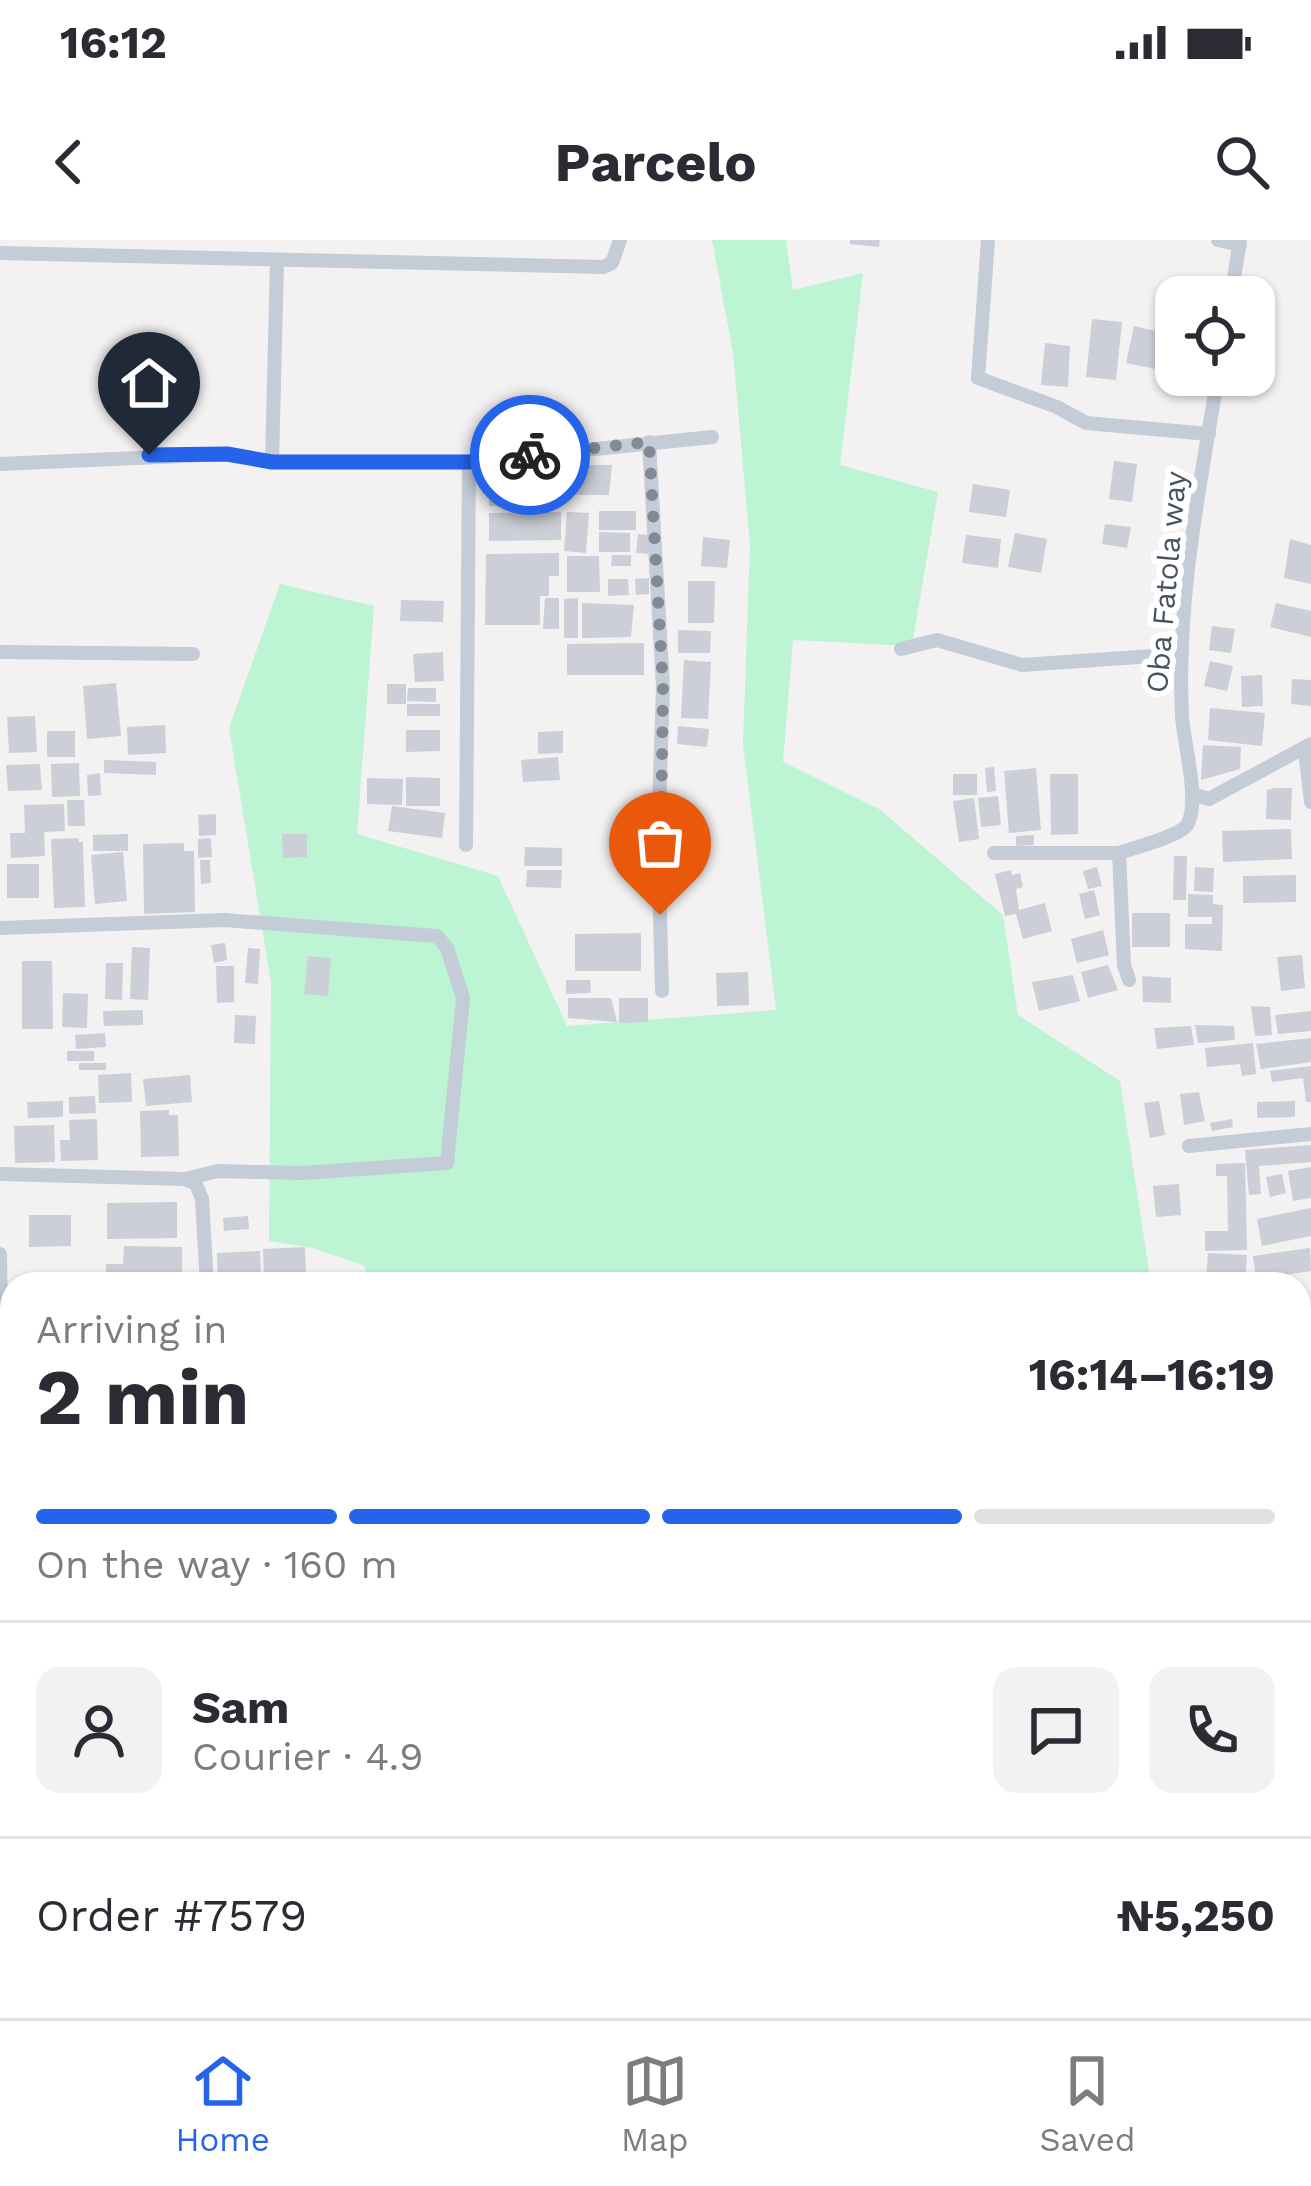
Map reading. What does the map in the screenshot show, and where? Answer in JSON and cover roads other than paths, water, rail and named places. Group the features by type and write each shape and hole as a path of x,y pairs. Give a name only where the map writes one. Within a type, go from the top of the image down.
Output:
{"street":[{"path":"174,240 174,260"},
{"path":"0,253 603,267 612,263 620,240"},
{"path":"988,240 978,378 1087,423 1209,434"},
{"path":"1218,240 1240,242 1234,276"},
{"path":"272,462 277,260"},
{"name":"Oba Fatola way","path":"1192,794 1181,714 1183,654 1188,578 1215,396"},
{"path":"0,464 227,454 272,462 469,462 712,437"},
{"path":"649,442 663,687 658,839 662,991"},
{"path":"466,844 469,462"},
{"path":"901,649 938,640 1022,664 1183,654"},
{"path":"0,652 193,654"},
{"path":"994,853 1119,853 1179,832 1187,825 1192,794 1209,799 1308,747 1311,802"},
{"path":"1119,853 1124,965 1129,980"},
{"path":"0,928 224,920 437,936 447,948 464,998 447,1163 302,1173 218,1171 185,1178 0,1174"},
{"path":"1189,1146 1311,1134"},
{"path":"185,1178 196,1184 202,1199 206,1272"}]}
